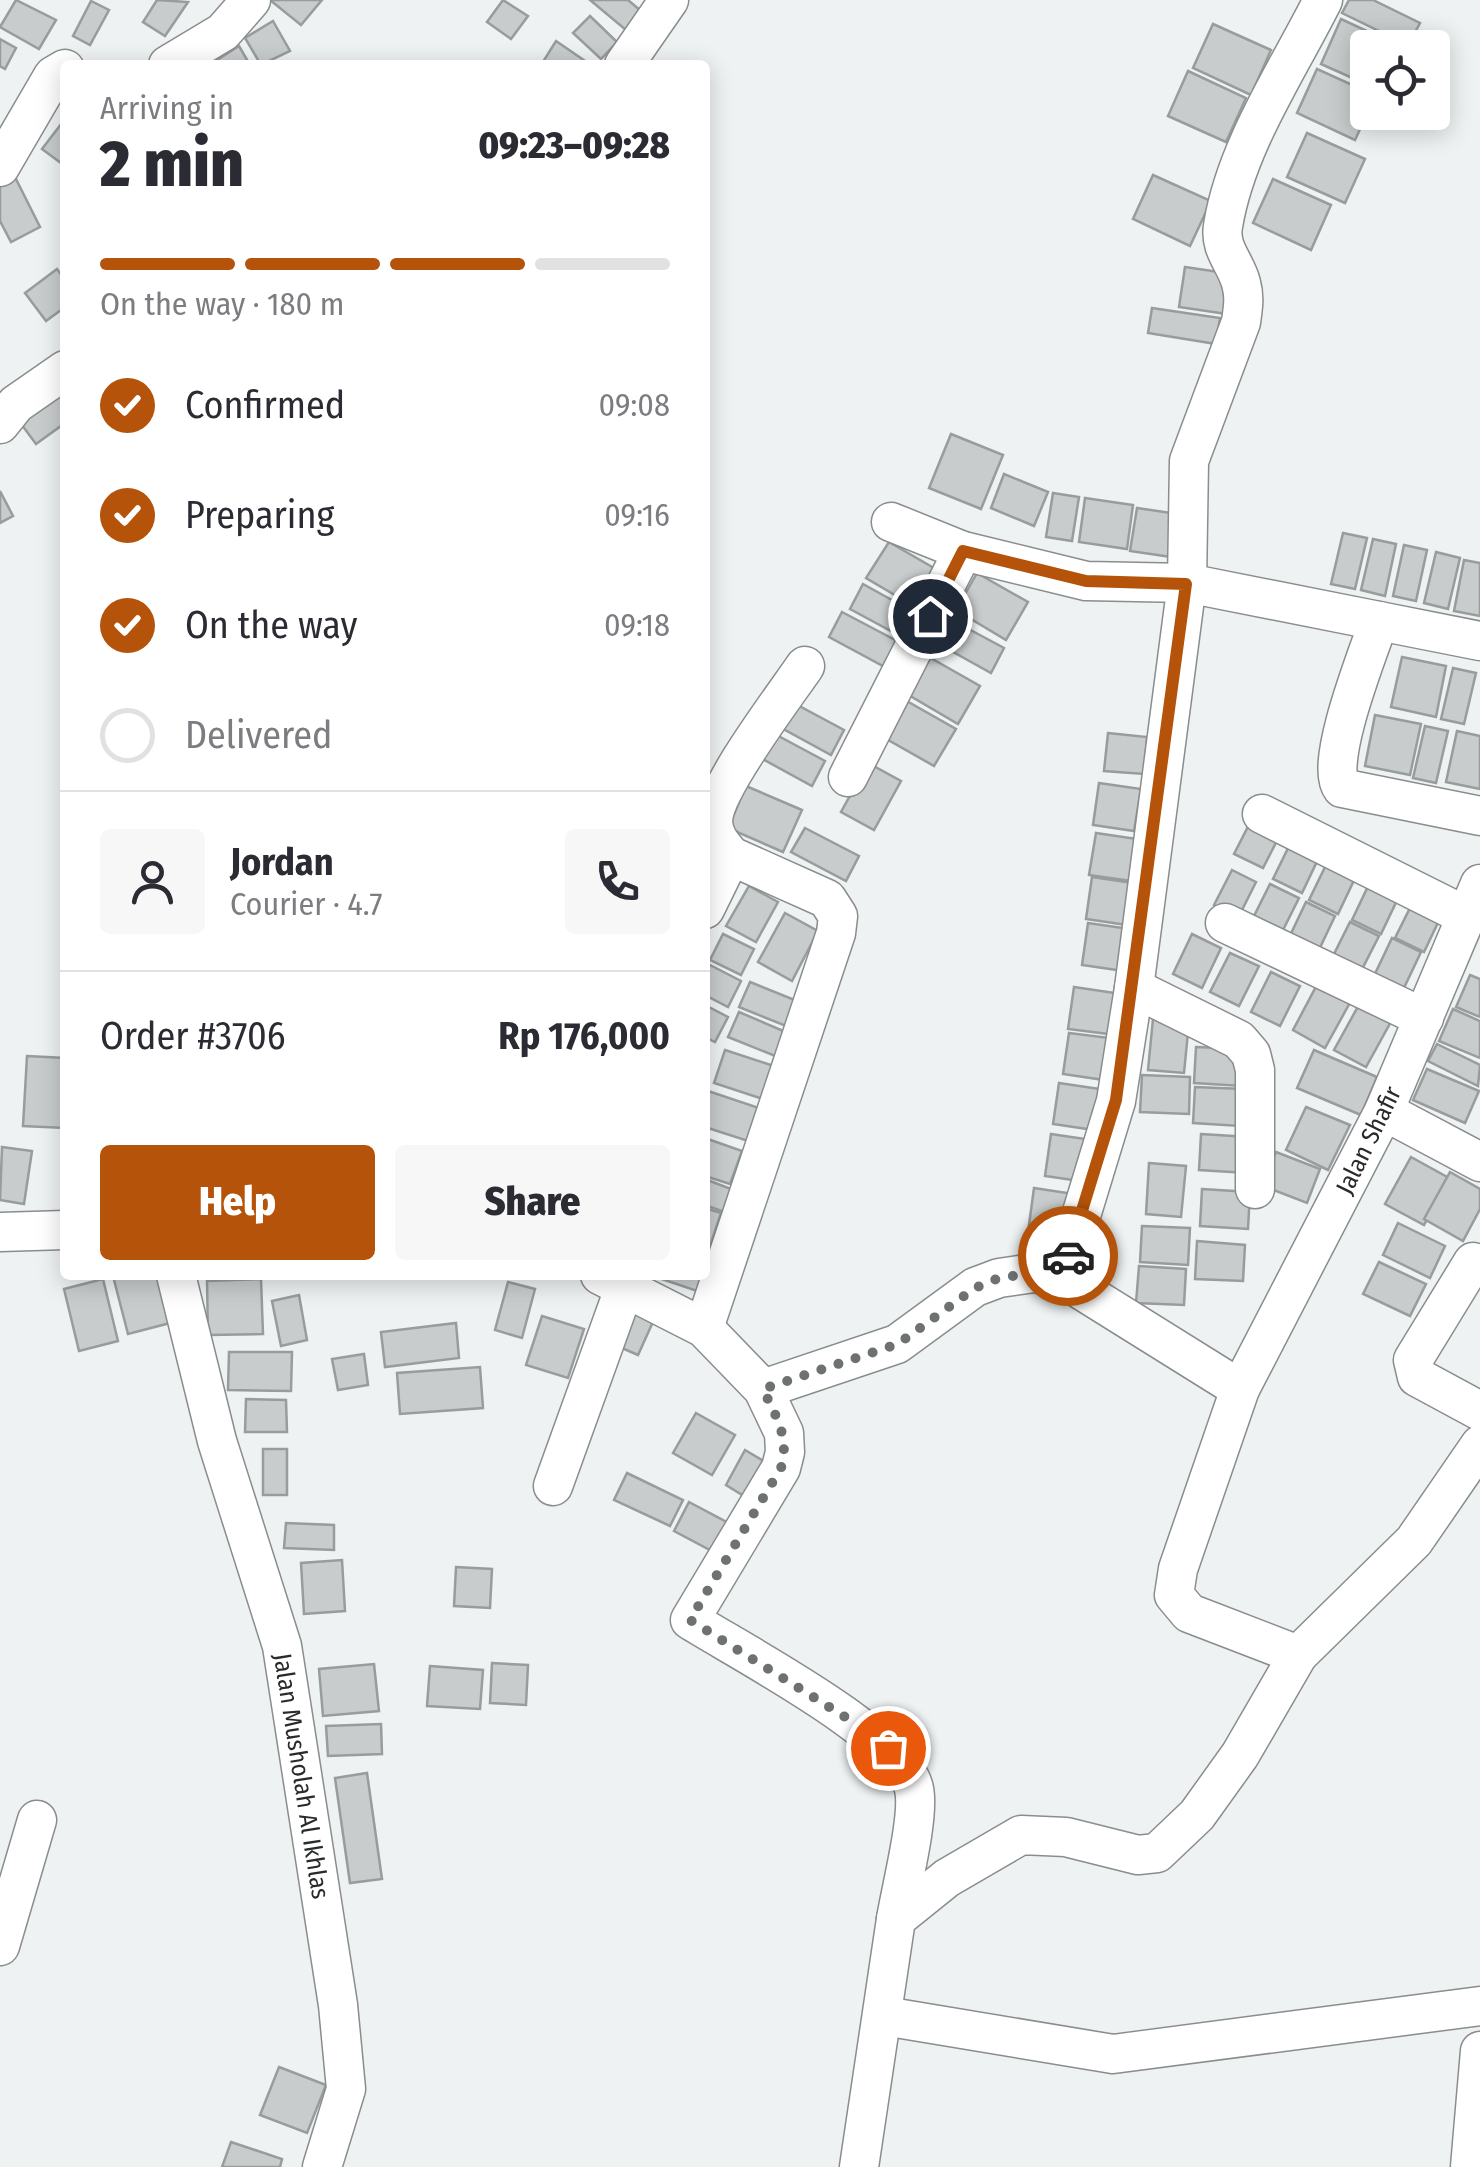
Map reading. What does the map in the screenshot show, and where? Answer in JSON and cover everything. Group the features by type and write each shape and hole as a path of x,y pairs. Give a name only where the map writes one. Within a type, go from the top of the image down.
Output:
{"street":[{"path":"176,60 223,32 251,0"},
{"path":"627,60 669,0"},
{"path":"1062,1278 1116,1100 1134,988 1186,584 1189,461 1240,322 1244,298 1240,279 1223,246 1222,229 1234,181 1252,138 1323,0"},
{"path":"0,168 53,76 60,72"},
{"path":"0,424 16,404 60,373"},
{"path":"891,522 963,551 1086,581 1186,584 1480,642"},
{"path":"848,777 963,551"},
{"path":"1379,621 1348,714 1337,781 1342,788 1480,816"},
{"path":"704,1328 836,932 838,916 827,899 730,856 716,838 714,815 753,742 805,666"},
{"path":"1262,814 1473,900"},
{"path":"710,898 730,856"},
{"name":"Jalan Shafir","path":"1298,1655 1189,1613 1174,1595 1178,1569 1240,1389 1384,1111 1473,900"},
{"path":"1225,922 1424,1018"},
{"path":"1134,988 1240,1040 1251,1054 1255,1070 1255,1189"},
{"path":"1384,1111 1480,1162"},
{"path":"0,1232 60,1230"},
{"path":"1474,1262 1413,1360 1413,1368 1417,1377 1480,1411"},
{"path":"763,1389 898,1344 975,1288 999,1278 1034,1273 1062,1278 1240,1389"},
{"name":"Jalan Musholah Al Ikhlas","path":"177,1280 217,1441 282,1646 338,2005 346,2089 322,2167"},
{"path":"554,1486 612,1282 704,1328 763,1389 784,1433 786,1452 781,1468 690,1620 866,1730 911,1774 916,1795 859,2167"},
{"path":"896,1919 947,1878 1022,1835 1066,1837 1138,1855 1156,1853 1197,1816 1240,1755 1298,1655 1414,1540 1480,1445"},
{"path":"0,1946 37,1820"},
{"path":"884,2016 1113,2054 1480,2006"},
{"path":"1470,2167 1480,2050"}],"building":[{"path":"16,0 56,20 39,49 0,27"},
{"path":"157,0 188,2 165,36 143,22"},
{"path":"270,0 322,0 301,25"},
{"path":"503,0 528,16 511,39 487,22"},
{"path":"590,0 628,0 653,21 638,40"},
{"path":"1349,0 1373,0 1420,23 1416,30 1377,30 1342,13"},
{"path":"91,1 109,10 90,45 73,36"},
{"path":"590,16 617,42 601,59 573,33"},
{"path":"1341,19 1365,30 1350,30 1350,77 1321,64"},
{"path":"273,21 290,51 271,60 258,60 245,38"},
{"path":"1213,24 1271,50 1251,95 1193,68"},
{"path":"0,39 16,48 5,69 0,66"},
{"path":"556,41 584,60 544,60"},
{"path":"239,46 247,60 217,60"},
{"path":"1317,69 1350,84 1350,130 1360,130 1355,140 1297,113"},
{"path":"1188,71 1246,98 1226,142 1168,116"},
{"path":"60,126 60,162 42,149"},
{"path":"1307,133 1365,159 1345,203 1287,177"},
{"path":"1153,175 1211,201 1190,246 1133,219"},
{"path":"15,177 40,227 11,242 0,221 0,184"},
{"path":"1273,179 1331,205 1311,250 1253,223"},
{"path":"1185,267 1233,274 1227,314 1179,307"},
{"path":"57,269 60,273 60,311 46,321 25,293"},
{"path":"1152,308 1220,318 1216,344 1148,333"},
{"path":"60,387 60,427 36,444 13,413"},
{"path":"951,434 1003,455 981,509 929,488"},
{"path":"1004,474 1048,492 1034,526 991,508"},
{"path":"0,491 13,516 0,523"},
{"path":"1053,493 1079,497 1072,541 1046,537"},
{"path":"1085,498 1133,505 1127,549 1079,542"},
{"path":"1137,508 1185,515 1178,558 1130,551"},
{"path":"1343,533 1367,538 1355,589 1331,584"},
{"path":"1373,539 1396,544 1385,596 1361,590"},
{"path":"889,542 939,571 917,608 866,578"},
{"path":"1404,545 1427,550 1416,601 1393,596"},
{"path":"1436,552 1460,558 1448,609 1424,603"},
{"path":"1464,560 1480,563 1480,616 1454,611"},
{"path":"977,573 1028,602 1006,640 956,610"},
{"path":"863,584 917,614 904,638 850,609"},
{"path":"842,612 897,641 883,666 829,637"},
{"path":"950,619 1004,648 991,673 937,643"},
{"path":"929,657 980,686 958,724 907,694"},
{"path":"1402,657 1446,666 1436,717 1391,707"},
{"path":"1453,668 1476,673 1464,724 1441,719"},
{"path":"905,700 956,729 934,766 883,737"},
{"path":"790,701 844,730 831,755 776,725"},
{"path":"1375,715 1421,724 1410,775 1365,766"},
{"path":"1425,726 1448,731 1436,783 1413,778"},
{"path":"1457,731 1480,736 1480,789 1446,782"},
{"path":"771,732 825,761 812,786 757,756"},
{"path":"1108,733 1147,737 1144,774 1104,771"},
{"path":"868,763 901,781 874,830 841,812"},
{"path":"1099,783 1141,789 1134,831 1093,825"},
{"path":"746,786 802,810 783,852 728,828"},
{"path":"1254,815 1283,829 1263,868 1234,854"},
{"path":"805,828 859,856 846,881 791,852"},
{"path":"1096,833 1137,839 1131,881 1089,875"},
{"path":"1292,840 1321,853 1302,893 1273,879"},
{"path":"1328,861 1357,874 1338,914 1309,900"},
{"path":"1232,870 1256,882 1238,918 1214,905"},
{"path":"1092,877 1133,883 1127,925 1086,919"},
{"path":"1371,880 1400,894 1381,934 1352,920"},
{"path":"1270,884 1299,898 1279,938 1250,924"},
{"path":"749,886 778,902 756,942 726,926"},
{"path":"1415,898 1443,912 1424,952 1395,938"},
{"path":"1306,902 1335,916 1316,956 1287,942"},
{"path":"785,913 818,931 792,981 758,962"},
{"path":"1350,922 1379,936 1359,975 1330,962"},
{"path":"1088,923 1130,929 1124,971 1082,965"},
{"path":"723,934 754,949 741,975 710,960"},
{"path":"1192,934 1221,948 1202,988 1173,974"},
{"path":"1392,938 1421,952 1402,992 1373,978"},
{"path":"1230,953 1259,966 1239,1006 1210,992"},
{"path":"710,965 741,981 728,1007 710,998"},
{"path":"1271,972 1300,986 1280,1026 1251,1012"},
{"path":"1470,975 1480,979 1480,1017 1456,1007"},
{"path":"1319,981 1352,999 1325,1048 1293,1030"},
{"path":"750,982 807,1005 796,1030 739,1007"},
{"path":"1074,987 1115,993 1109,1034 1068,1029"},
{"path":"1361,1001 1393,1018 1366,1067 1334,1050"},
{"path":"710,1008 728,1017 715,1042 710,1040"},
{"path":"1453,1009 1480,1021 1480,1058 1439,1041"},
{"path":"739,1012 795,1036 785,1060 728,1037"},
{"path":"1153,1019 1189,1022 1184,1073 1148,1070"},
{"path":"1069,1033 1110,1038 1104,1080 1063,1074"},
{"path":"1437,1044 1480,1065 1478,1086 1428,1061"},
{"path":"1196,1047 1244,1049 1242,1086 1194,1083"},
{"path":"725,1050 777,1067 766,1100 714,1083"},
{"path":"1314,1050 1377,1077 1361,1115 1297,1088"},
{"path":"27,1056 60,1058 60,1128 23,1126"},
{"path":"1427,1069 1479,1091 1465,1123 1413,1100"},
{"path":"1142,1075 1190,1077 1189,1114 1140,1112"},
{"path":"1059,1083 1100,1089 1094,1130 1053,1124"},
{"path":"1195,1087 1243,1089 1240,1126 1193,1123"},
{"path":"710,1092 759,1108 748,1141 710,1129"},
{"path":"1306,1107 1350,1125 1328,1170 1286,1150"},
{"path":"1051,1134 1092,1140 1087,1182 1045,1176"},
{"path":"1201,1134 1249,1137 1247,1173 1199,1170"},
{"path":"710,1140 742,1151 730,1184 710,1178"},
{"path":"2,1147 32,1151 24,1204 0,1200"},
{"path":"1276,1152 1320,1169 1307,1203 1263,1186"},
{"path":"1411,1157 1449,1178 1424,1225 1385,1204"},
{"path":"1149,1163 1186,1166 1181,1217 1146,1214"},
{"path":"1450,1172 1480,1189 1480,1209 1463,1241 1424,1219"},
{"path":"710,1181 736,1191 727,1213 710,1207"},
{"path":"1034,1188 1074,1194 1066,1253 1026,1247"},
{"path":"1202,1189 1250,1192 1248,1229 1200,1226"},
{"path":"710,1210 721,1213 710,1246"},
{"path":"1398,1223 1445,1246 1430,1278 1383,1255"},
{"path":"1142,1226 1190,1228 1188,1265 1140,1262"},
{"path":"1197,1241 1245,1245 1243,1281 1195,1279"},
{"path":"1379,1262 1426,1284 1410,1316 1363,1294"},
{"path":"1139,1266 1186,1269 1184,1305 1136,1303"},
{"path":"103,1280 118,1341 79,1351 64,1289"},
{"path":"114,1280 158,1280 170,1323 128,1334"},
{"path":"261,1280 263,1334 208,1335 207,1281"},
{"path":"665,1280 704,1280 700,1292"},
{"path":"508,1282 535,1289 522,1338 495,1330"},
{"path":"299,1295 307,1340 281,1346 272,1301"},
{"path":"633,1303 657,1313 638,1355 615,1345"},
{"path":"542,1316 584,1329 568,1378 526,1365"},
{"path":"456,1323 459,1358 385,1367 381,1332"},
{"path":"229,1352 292,1352 291,1391 228,1390"},
{"path":"364,1354 368,1385 338,1390 332,1359"},
{"path":"480,1367 483,1408 400,1414 397,1373"},
{"path":"246,1399 286,1400 287,1432 245,1432"},
{"path":"696,1413 735,1435 712,1475 673,1453"},
{"path":"263,1449 287,1449 287,1495 263,1495"},
{"path":"745,1450 767,1463 747,1498 726,1485"},
{"path":"627,1473 683,1500 670,1526 614,1500"},
{"path":"689,1502 740,1529 725,1558 674,1531"},
{"path":"286,1523 334,1525 334,1550 284,1548"},
{"path":"342,1560 345,1611 304,1614 301,1563"},
{"path":"456,1567 492,1569 490,1608 454,1606"},
{"path":"492,1663 528,1665 526,1705 490,1703"},
{"path":"374,1664 379,1711 323,1716 319,1669"},
{"path":"430,1666 483,1670 480,1709 427,1706"},
{"path":"381,1724 382,1754 328,1756 326,1726"},
{"path":"367,1773 382,1879 350,1883 335,1778"},
{"path":"279,2067 326,2085 307,2133 260,2115"},
{"path":"231,2142 282,2159 280,2167 222,2167"}],"way so far":[{"path":"888,1748 866,1730 690,1620 781,1468 786,1452 784,1433 763,1389 898,1344 975,1288 999,1278 1034,1273 1062,1278 1068,1256"}],"route":[{"path":"930,616 963,551 1086,581 1186,584 1116,1100 1068,1256"}]}
